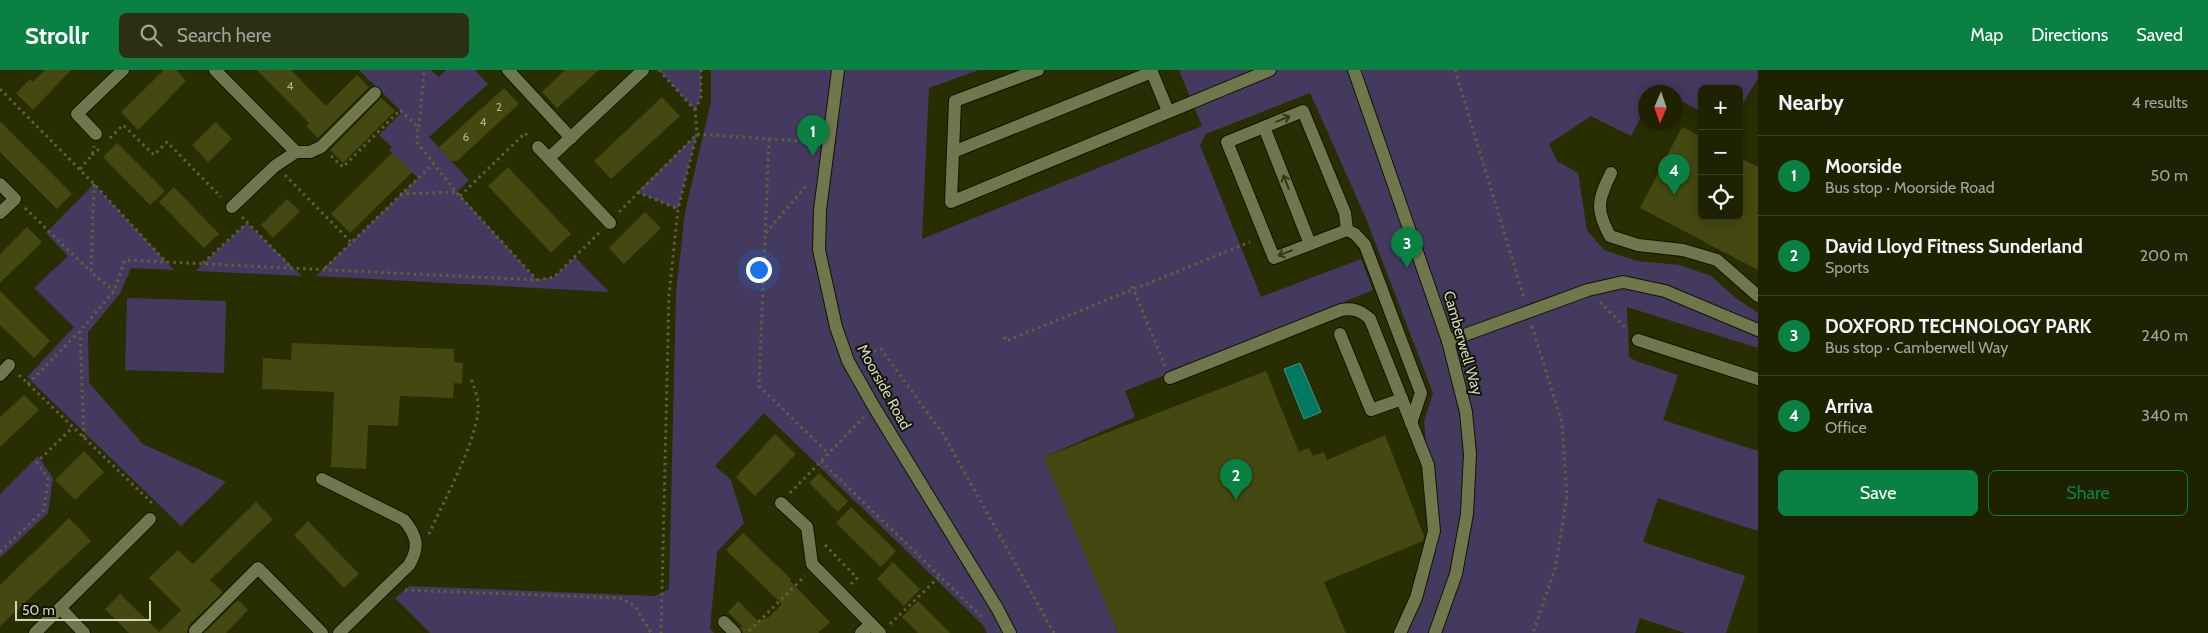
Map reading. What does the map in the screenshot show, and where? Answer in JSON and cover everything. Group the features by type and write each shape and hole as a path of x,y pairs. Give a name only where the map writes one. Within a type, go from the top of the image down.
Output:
{"street":[{"path":"96,134 77,114 123,70"},
{"path":"215,70 296,152"},
{"path":"508,70 571,138"},
{"path":"549,158 643,70"},
{"name":"Moorside Road","path":"838,70 820,210 819,250 836,327 848,361 874,407 997,608 1010,633"},
{"path":"1038,70 955,101 951,202 1270,70"},
{"name":"Camberwell Way","path":"1354,70 1448,340 1466,412 1469,462 1467,514 1456,574 1435,633"},
{"path":"953,152 1151,71 1168,111"},
{"path":"232,207 275,166 296,152 310,152 321,146 375,93"},
{"path":"1347,230 1345,212 1303,111 1226,142 1274,258 1347,230 1356,234 1365,245 1421,393 1411,423"},
{"path":"1264,127 1310,244"},
{"path":"538,147 610,223"},
{"path":"1611,172 1602,192 1600,217 1610,236 1638,246 1683,250 1717,260 1758,296"},
{"path":"0,184 15,199 0,213"},
{"path":"1448,340 1588,290 1623,282 1665,291 1758,330"},
{"path":"1170,378 1341,310 1353,308 1370,319 1428,465 1434,531 1416,598 1400,633"},
{"path":"1340,334 1371,410 1402,399"},
{"path":"1638,340 1758,379"},
{"path":"0,375 9,365"},
{"path":"322,479 404,520 414,531 418,544 415,556 409,565 339,633"},
{"path":"781,503 807,527 812,564 875,629"},
{"path":"35,633 150,519"},
{"path":"195,632 258,568 322,633"},
{"path":"60,608 84,633"},
{"path":"724,622 735,633"}],"path":[{"path":"422,70 424,72 417,142 456,192 537,280"},
{"path":"659,70 695,110"},
{"path":"661,633 669,295 678,209 697,134 695,110 702,96 701,70"},
{"path":"1455,70 1562,423 1568,496 1556,570 1533,633"},
{"path":"0,88 80,169 166,262"},
{"path":"336,160 343,167 400,110 418,127"},
{"path":"92,156 123,125 154,155 167,142 232,207"},
{"path":"460,196 525,133 538,147"},
{"path":"631,198 697,134 828,142"},
{"path":"769,139 759,386 828,453"},
{"path":"80,169 86,162"},
{"path":"324,269 434,163"},
{"path":"275,166 351,242"},
{"path":"91,272 94,184"},
{"path":"765,234 808,184"},
{"path":"400,194 456,192"},
{"path":"637,192 678,209"},
{"path":"15,199 91,272 114,291"},
{"path":"203,263 247,223"},
{"path":"28,384 80,331 114,291 125,260 537,280 554,277 610,223"},
{"path":"254,229 293,268"},
{"path":"1004,337 1006,340 1250,242"},
{"path":"1133,288 1170,378"},
{"path":"1588,290 1638,340"},
{"path":"80,331 84,438"},
{"path":"848,361 881,349 943,434 1054,633"},
{"path":"9,365 158,510 150,519"},
{"path":"415,556 429,534 469,445 478,410 477,395 470,376"},
{"path":"781,503 862,419"},
{"path":"0,552 44,510 48,479 37,462 73,427"},
{"path":"821,461 988,622"},
{"path":"807,527 854,575"},
{"path":"746,633 815,567"},
{"path":"875,629 940,576"},
{"path":"385,589 620,598 635,606 652,633"}],"shaded area":[{"path":"359,70 431,70 439,77 446,70 475,70 488,84 429,137 469,180 457,192 537,280 554,277 575,257 609,292 316,276 418,178 389,150 392,147 379,135 402,112"},
{"path":"659,70 701,70 701,97 695,110"},
{"path":"711,70 979,70 929,88 922,239 1202,126 1179,70 1758,70 1758,78 1743,103 1743,85 1698,85 1698,110 1683,102 1683,85 1638,85 1638,122 1631,136 1591,116 1549,144 1557,161 1578,173 1587,230 1604,250 1637,261 1680,265 1711,276 1736,298 1758,313 1758,348 1627,307 1629,357 1678,375 1663,420 1758,451 1758,531 1658,498 1643,542 1745,576 1726,633 1685,633 1640,618 1635,633 1400,633 1434,531 1424,421 1433,393 1365,216 1310,93 1206,134 1200,145 1261,297 1361,259 1373,290 1125,391 1135,417 1044,457 1118,633 987,633 983,625 764,413 715,466 731,480 744,523 717,552 710,628 714,633 430,633 395,598 409,586 655,596 669,589 676,293 685,212 711,102"},
{"path":"697,134 678,209 637,192"},
{"path":"94,184 174,270 131,268 120,294 88,332 89,383 143,444 226,482 181,526 27,377 74,327 34,288 68,256 46,233"},
{"path":"247,223 302,276 195,271"},
{"path":"127,298 226,301 224,373 125,370"},
{"path":"38,456 53,478 48,513 0,558 0,494"}],"water":[{"path":"1300,363 1321,412 1304,419 1284,369"}],"building":[{"path":"45,70 71,70 33,110 16,93 30,79 33,82"},
{"path":"164,70 176,70 186,81 138,130 121,112"},
{"path":"257,70 291,70 326,106 357,75 369,87 318,138 306,126 309,123"},
{"path":"565,70 599,70 557,108 542,92"},
{"path":"504,88 519,104 457,161 451,161 439,147"},
{"path":"662,97 680,116 611,179 594,161"},
{"path":"381,98 395,111 343,163 330,150"},
{"path":"0,121 72,194 57,209 0,152"},
{"path":"216,122 232,139 208,162 192,145"},
{"path":"1683,128 1698,135 1698,220 1743,220 1743,159 1758,167 1758,270 1640,208 1680,130 1683,130"},
{"path":"117,143 165,191 150,205 103,157"},
{"path":"392,153 412,172 350,233 331,214"},
{"path":"508,167 571,234 551,253 488,186"},
{"path":"174,187 219,234 204,248 159,202"},
{"path":"287,199 300,211 273,238 261,225"},
{"path":"645,212 661,228 624,264 609,248"},
{"path":"27,227 42,242 0,283 0,254"},
{"path":"0,291 50,341 34,358 0,325"},
{"path":"292,343 454,349 454,362 463,363 462,384 454,383 453,398 400,396 398,426 368,425 366,469 331,467 334,392 262,389 263,358 291,360"},
{"path":"1266,371 1299,452 1309,448 1313,456 1324,452 1327,460 1385,435 1424,536 1423,541 1324,582 1346,633 1118,633 1044,457"},
{"path":"24,395 39,410 0,447 0,417"},
{"path":"775,434 796,454 755,496 736,477"},
{"path":"84,451 104,472 75,500 55,480"},
{"path":"819,473 848,501 838,512 809,483"},
{"path":"256,502 273,519 210,580 223,592 189,625 187,633 129,633 105,609 120,594 159,632 181,610 149,578 178,550 193,564"},
{"path":"851,507 896,551 881,567 836,523"},
{"path":"69,518 91,541 0,626 0,585"},
{"path":"308,521 359,574 344,588 294,535"},
{"path":"743,533 791,579 790,581 830,622 818,633 743,633 740,627 742,626 728,612 738,601 758,621 769,617 782,604 726,550"},
{"path":"893,562 920,589 904,606 877,579"},
{"path":"238,600 248,610 226,633 204,633"},
{"path":"918,601 950,633 918,633 902,617"}],"place":[{"name":"Moorside","path":"813,156"},
{"name":"Arriva","path":"1674,195"},
{"name":"DOXFORD TECHNOLOGY PARK","path":"1407,268"},
{"name":"David Lloyd Fitness Sunderland","path":"1236,500"}]}
